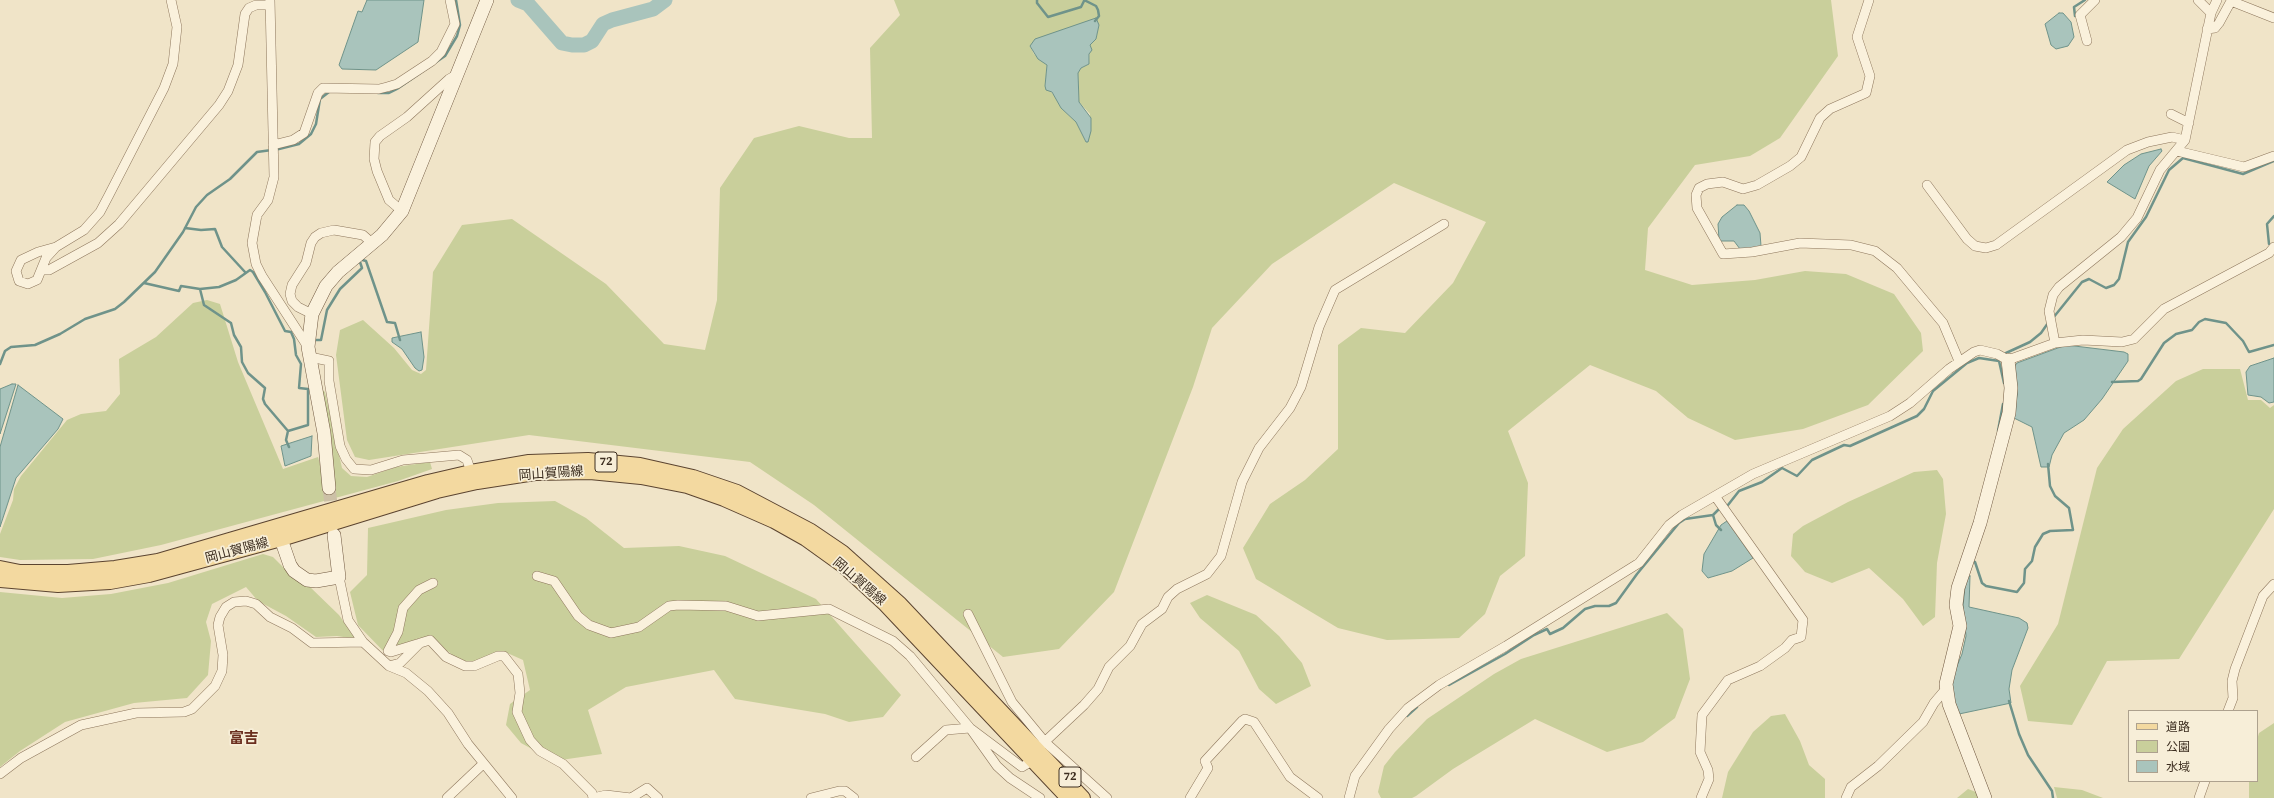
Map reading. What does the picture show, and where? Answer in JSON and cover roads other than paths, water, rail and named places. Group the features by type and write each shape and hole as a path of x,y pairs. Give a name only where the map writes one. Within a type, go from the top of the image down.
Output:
{"main road":[{"name":"岡山賀陽線","path":"11,578 115,568 158,561 428,482 471,472 529,462 588,460 640,465 693,477 737,492 811,531 866,572 900,604 1083,798"},
{"name":"岡山賀陽線","path":"0,568 11,578 58,585 110,582 149,575 281,539 437,491 477,482 535,473 590,472 641,477 687,486 724,498 774,521 806,539 845,567 1040,753 1076,782 1092,798"},
{"name":"岡山賀陽線","path":"1040,753 1068,798"}],"street":[{"path":"56,247 46,258 43,270 33,283 23,284 16,277 17,265 21,260 38,252 56,247 84,230 100,212 164,88 173,64 177,39 177,27 171,0"},
{"path":"273,149 304,133 317,96 323,88 379,89 387,87 397,84 432,60 441,52 455,24 450,0"},
{"path":"329,488 324,433 309,352 312,314 326,286 338,272 382,235 402,210 437,129 456,75 487,0"},
{"path":"1869,0 1857,37 1870,76 1866,93 1830,109 1820,118 1801,157 1790,166 1757,185 1743,188 1723,182 1707,184 1699,188 1696,195 1697,208 1723,254 1752,252 1800,243 1851,245 1875,251 1897,268 1943,323 1959,361"},
{"path":"2087,41 2080,15 2095,0"},
{"path":"2198,0 2210,13"},
{"path":"2055,343 2050,321 2050,302 2059,287 2121,237 2137,218 2160,170 2185,140 2210,13 2217,0"},
{"path":"2207,29 2215,28 2231,1 2274,18"},
{"path":"43,270 49,270 98,243 119,224 219,105 228,91 238,65 245,14 249,8 270,2 274,177 272,188 257,215 253,226 252,243 256,264 309,352 329,361 329,381 340,446 346,459 354,469 371,470 402,460 460,455 467,460 471,472"},
{"path":"402,210 388,200 374,159 375,142 380,136 407,117 449,79 456,75"},
{"path":"2171,114 2189,123"},
{"path":"1927,185 1967,239 1975,246 1986,248 1996,245 2127,150 2148,142 2172,137 2185,140"},
{"path":"2177,151 2244,167 2274,156"},
{"path":"916,757 946,730 970,728 1022,767 1040,753 1098,689 1109,667 1130,646 1142,624 1162,609 1168,597 1177,589 1207,574 1221,556 1242,482 1259,448 1290,408 1301,387 1319,327 1335,290 1444,224"},
{"path":"312,314 298,307 292,301 290,294 292,284 306,263 311,243 315,237 321,233 334,230 363,235 372,243"},
{"path":"1349,798 1355,776 1389,729 1408,708 1439,685 1506,646 1639,563 1669,524 1715,496 1753,474 1890,416 1910,403 1959,361 1980,350 2005,357 2055,343 2083,340 2122,342 2134,339 2164,309 2269,252 2274,247"},
{"path":"1985,798 1945,690 1946,676 1960,626 1956,605 1958,588 1980,523 2009,413 2011,388 2005,357"},
{"path":"1701,798 1709,779 1708,770 1700,752 1702,715 1728,680 1760,666 1785,648 1792,640 1801,637 1803,620 1715,496"},
{"path":"334,535 338,577 348,620 363,642 389,666 406,673 428,691 448,712 483,764 512,798"},
{"path":"281,539 290,565 300,576 316,581 338,577"},
{"path":"537,576 554,581 578,616 589,625 611,632 639,627 670,606 678,605 726,606 758,616 829,609 893,641 910,656 970,728 997,766 1010,778 1040,798"},
{"path":"433,583 419,590 403,608 396,637 387,649 392,652 420,643 432,641 446,657 465,666 474,666 498,656 504,656 518,674 520,693 517,712 530,740 540,751 563,764 592,792 593,798 606,795 631,798 647,788 658,798"},
{"path":"2228,710 2233,698 2232,681 2235,669 2263,596 2274,584"},
{"path":"0,774 20,758 81,726 136,714 184,712 192,709 215,686 222,671 223,655 218,625 220,616 226,607 234,602 256,604 270,617 292,628 312,643 363,642"},
{"path":"968,614 1012,702 1040,753 1107,798"},
{"path":"389,666 400,663 420,643"},
{"path":"1846,798 1851,787 1878,766 1923,722 1934,702 1945,690"},
{"path":"1190,798 1208,768 1205,760 1242,721 1245,720 1254,722 1290,776 1318,798"},
{"path":"447,798 483,764"},
{"path":"2199,798 2205,782"},
{"path":"810,798 845,791 854,798"}],"water":[{"path":"367,0 424,0 418,42 376,70 342,69 339,65 358,11 362,12"},
{"path":"2059,13 2063,13 2071,22 2074,37 2068,46 2056,49 2051,45 2045,24"},
{"path":"1096,18 1099,25 1096,39 1090,45 1092,50 1089,54 1089,64 1081,68 1078,73 1079,102 1091,118 1091,131 1088,142 1086,142 1076,122 1061,108 1052,92 1046,90 1047,65 1038,59 1030,46 1035,39"},
{"path":"2161,149 2162,151 2149,166 2135,199 2107,182 2124,165 2141,154"},
{"path":"1737,205 1744,205 1749,211 1760,233 1761,246 1759,248 1740,249 1734,241 1721,241 1719,239 1718,224 1722,217"},
{"path":"421,332 424,357 422,370 419,371 415,368 402,349 392,342 392,338"},
{"path":"2066,345 2124,352 2128,354 2128,361 2102,399 2084,420 2064,433 2052,455 2049,467 2041,467 2032,427 2014,418 2017,394 2014,367 2017,363"},
{"path":"2274,358 2274,402 2269,403 2261,397 2248,395 2246,372 2250,366"},
{"path":"16,384 0,434 0,389"},
{"path":"18,385 63,419 58,429 16,478 0,527 0,447"},
{"path":"312,436 311,456 285,466 281,446"},
{"path":"1727,521 1753,558 1732,571 1708,578 1702,571 1704,554 1721,525"},
{"path":"1970,576 1969,607 2019,618 2027,623 2028,628 2012,670 2009,689 2011,703 1959,714 1953,697 1952,678 1962,654 1966,636 1963,606 1966,577"}],"waterway":[{"path":"378,93 389,93 397,89 445,56 457,36 460,25 456,0"},
{"path":"518,0 528,4 562,43 572,45 584,45 592,41 603,24 612,20 653,9 665,0"},
{"path":"1037,0 1037,3 1048,17 1081,7 1084,1"},
{"path":"1084,0 1096,6 1099,16 1095,21"},
{"path":"2075,16 2074,7 2085,0"},
{"path":"0,364 5,351 11,347 35,345 60,334 85,319 115,309 124,302 155,272 183,232 196,207 207,195 230,179 257,152 299,144 311,134 316,124 320,99 329,92"},
{"path":"2053,318 2082,282 2089,279 2106,288 2114,285 2119,279 2128,242 2146,217 2169,170 2183,158 2243,174 2274,161"},
{"path":"2269,244 2267,224 2274,216"},
{"path":"185,228 201,230 215,229 222,247 245,272"},
{"path":"314,340 321,340 327,310 340,289 362,268 359,259 366,261 387,322 395,323 400,340"},
{"path":"144,283 179,291 181,286 200,289 219,287 236,280 250,270 253,272 285,331 291,332 294,339 296,355 301,364 299,388 308,389 308,425 288,431 286,440 289,447"},
{"path":"200,289 204,305 231,323 234,335 241,347 242,362 248,373 265,388 263,399 265,404 288,431"},
{"path":"2112,382 2138,381 2141,379 2164,343 2176,334 2192,330 2199,322 2205,319 2226,323 2243,341 2249,352 2274,345"},
{"path":"2004,383 1999,361 2006,353 2030,342 2041,333 2048,323"},
{"path":"1728,505 1739,491 1762,482 1782,468 1797,476 1812,460 1844,445 1850,446 1917,416 1924,409 1933,391 1967,363 1979,358 1999,361"},
{"path":"1998,431 2003,404"},
{"path":"1975,562 1982,583 1986,586 2017,592 2024,583 2025,569 2032,561 2035,547 2043,534 2050,531 2073,530 2069,508 2055,496 2050,486 2048,464"},
{"path":"1449,685 1505,654 1534,635 1547,629 1550,634 1563,628 1585,609 1595,606 1609,606 1616,603 1637,574 1679,523 1685,519 1713,515 1719,509"},
{"path":"1713,515 1716,525 1721,530"},
{"path":"2009,701 2019,734 2028,755 2052,791 2053,798"},
{"path":"1407,716 1417,707"}],"tunnel":[{"path":"329,488 333,520"}],"district":[{"name":"富吉","path":"244,739"}]}
